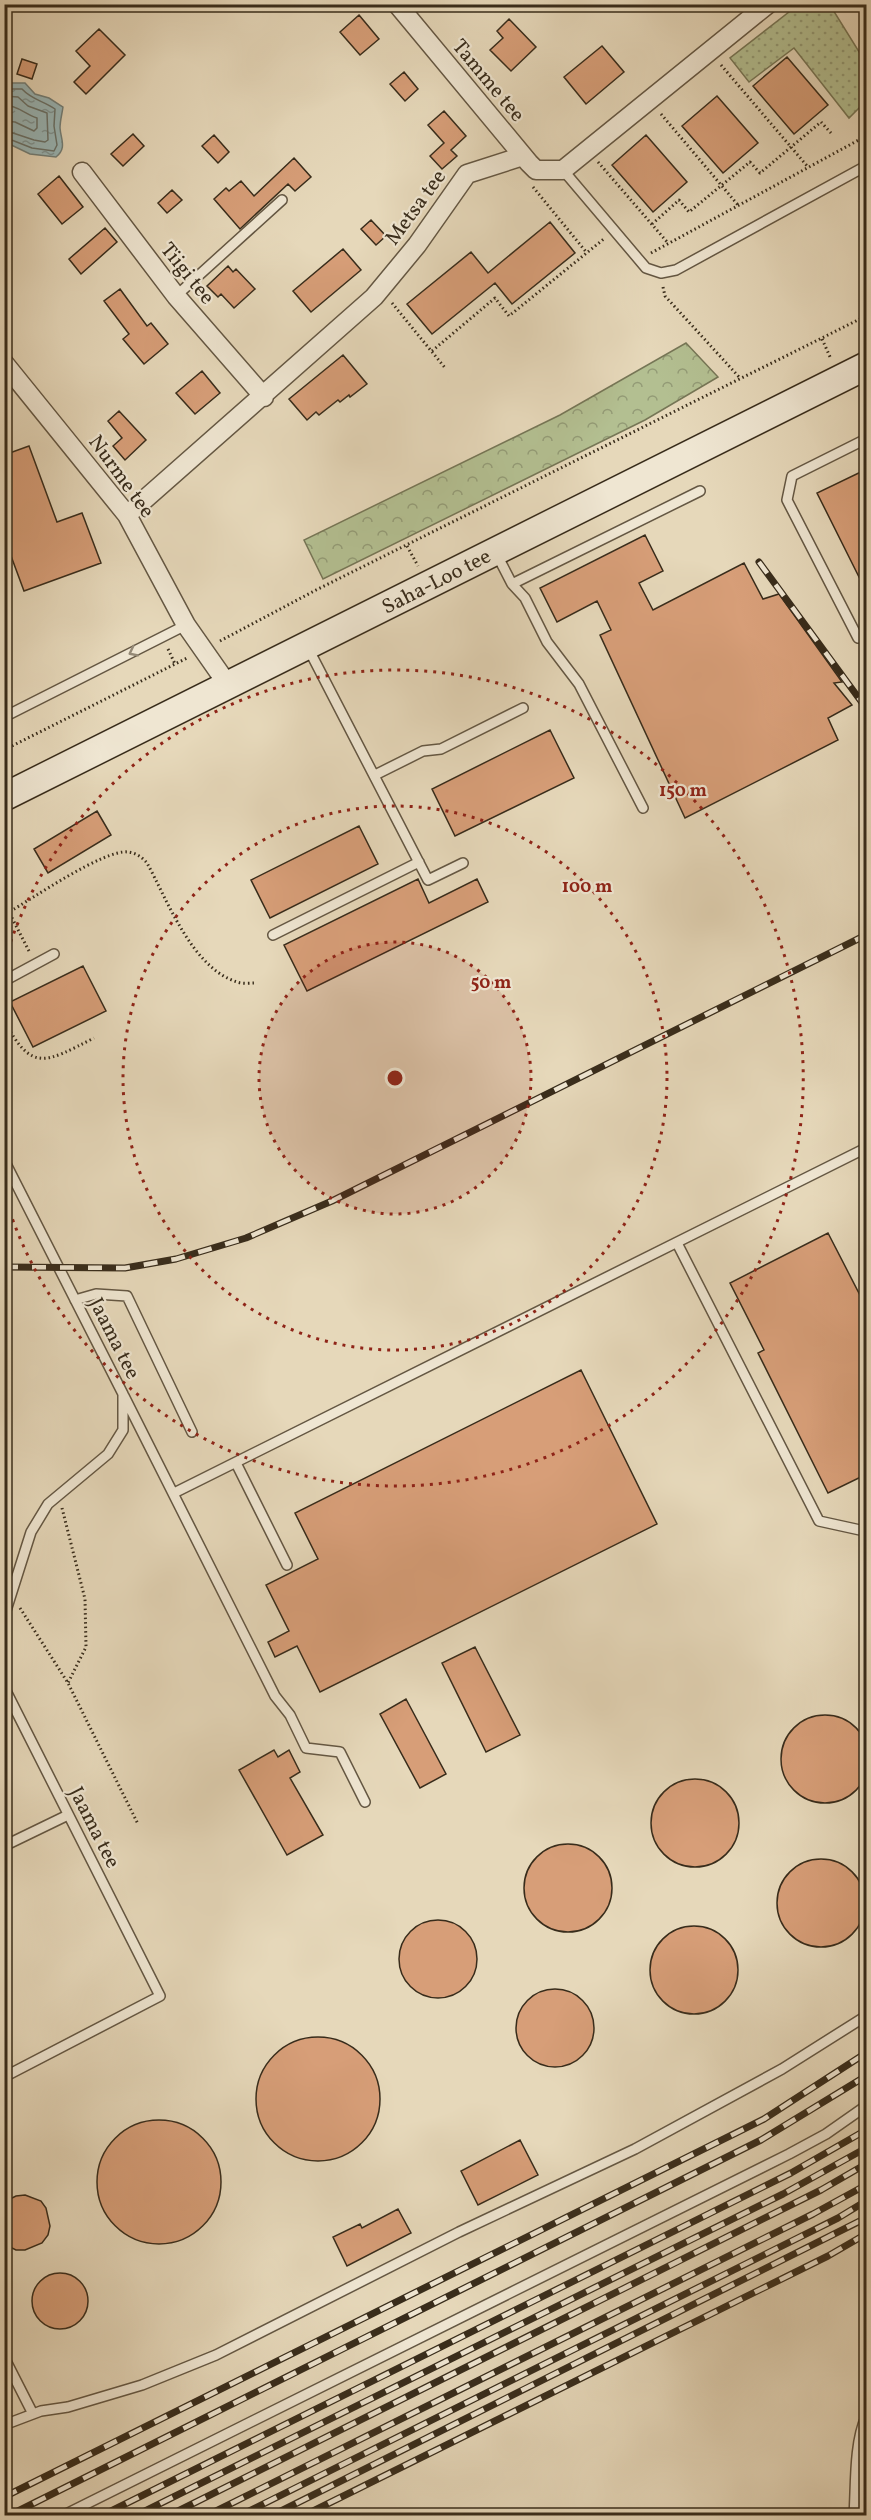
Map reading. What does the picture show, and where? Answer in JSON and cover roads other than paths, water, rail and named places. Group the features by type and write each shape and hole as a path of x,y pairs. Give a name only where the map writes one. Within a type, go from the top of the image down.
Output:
{"main road":[{"name":"Saha-Loo tee","path":"4,797 867,366"}],"street":[{"name":"Tamme tee","path":"397,4 523,156"},
{"path":"523,156 536,170 563,170 768,4"},
{"name":"Metsa tee","path":"128,515 264,397 374,297 417,245 467,174 523,156"},
{"name":"Tiigi tee","path":"82,172 176,296 264,397"},
{"name":"Nurme tee","path":"4,363 128,515 186,625 228,685"}],"lane":[{"path":"563,170 646,268 661,273 676,270 867,166"},
{"path":"176,296 282,200"},
{"path":"858,638 787,500 792,476 867,439"},
{"path":"512,584 700,491"},
{"path":"495,551 512,584 526,599 547,642 579,684 643,808"},
{"path":"4,717 186,625"},
{"path":"308,646 428,880 463,863"},
{"path":"375,775 423,751 441,749 523,708"},
{"path":"273,935 418,862"},
{"path":"4,981 54,954"},
{"path":"174,1493 867,1148"},
{"name":"Jaama tee","path":"4,1160 123,1394 123,1430 108,1454 48,1504 31,1532 4,1617"},
{"path":"678,1242 819,1521 860,1530 867,1527"},
{"path":"75,1300 96,1294 126,1296 192,1432"},
{"path":"123,1394 274,1696 290,1715 306,1748 340,1752 366,1802"},
{"path":"236,1463 287,1565"},
{"name":"Jaama tee","path":"4,1687 160,1996 4,2077"},
{"path":"4,1846 68,1815"},
{"path":"4,2425 33,2414 68,2407 142,2385 216,2355 459,2232 655,2138 782,2069 867,2016"},
{"path":"62,2516 789,2154 826,2134 867,2106"},
{"path":"4,2357 33,2414"},
{"path":"854,2516 862,2426 867,2416"}],"water":[{"path":"4,83 25,83 35,94 49,98 63,107 60,128 62,147 56,157 30,154 5,142"}],"railway":[{"path":"759,562 866,708"},
{"path":"4,1267 125,1268 176,1259 246,1238 332,1201 866,935"},
{"path":"4,2497 764,2119 866,2053"},
{"path":"8,2516 761,2140 866,2076"},
{"path":"101,2516 791,2173 866,2130"},
{"path":"135,2516 783,2194 866,2148"},
{"path":"168,2516 821,2190 866,2164"},
{"path":"206,2516 813,2214 866,2185"},
{"path":"239,2516 838,2218 866,2201"},
{"path":"271,2516 866,2218"},
{"path":"303,2516 828,2256 866,2234"}]}
